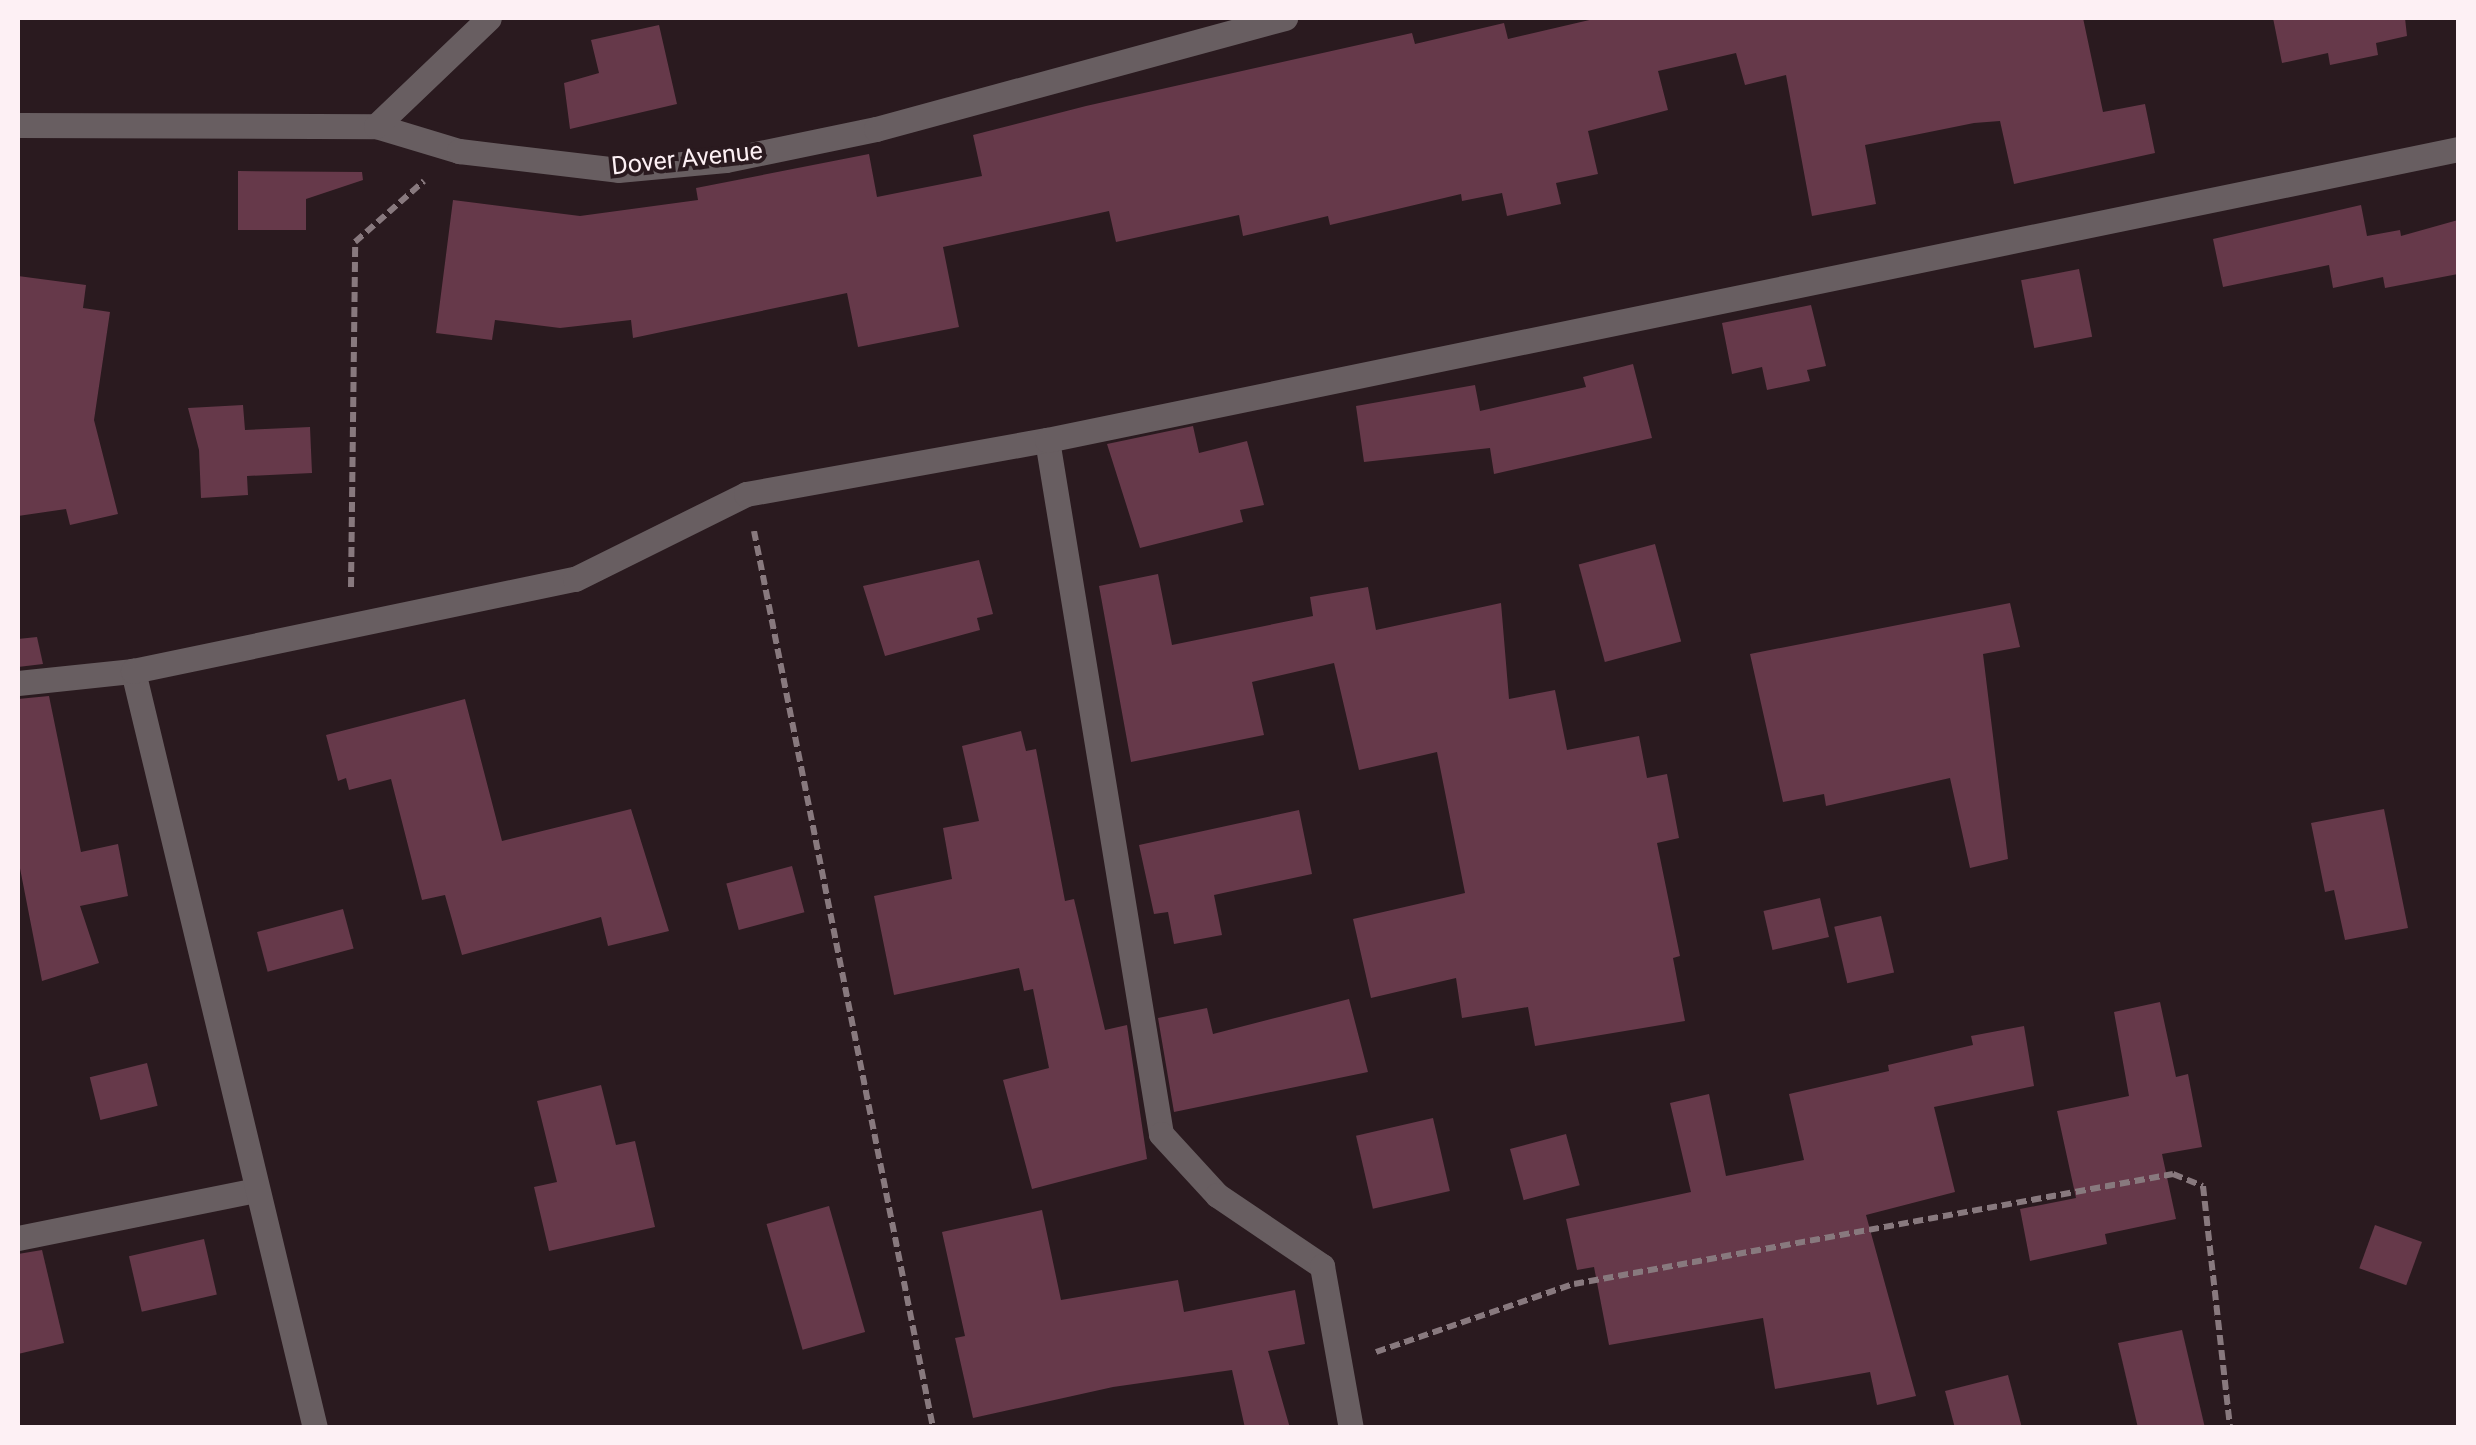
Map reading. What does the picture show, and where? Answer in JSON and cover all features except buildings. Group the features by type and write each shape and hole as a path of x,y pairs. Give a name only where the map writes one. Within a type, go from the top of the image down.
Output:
{"street":[{"path":"376,126 489,18"},
{"name":"Dover Avenue","path":"18,125 376,126 459,150 618,170 726,160 876,129 1285,18"},
{"path":"18,683 133,672 575,579 746,494 1047,440 2458,148"},
{"path":"1047,440 1161,1134 1216,1195 1322,1266 1351,1428"},
{"path":"133,672 315,1428"},
{"path":"18,1238 255,1190"}],"path":[{"path":"351,628 355,242 459,150"},
{"path":"746,494 933,1428"},
{"path":"1340,1365 1574,1284 2059,1191 2174,1174 2202,1186 2230,1428"}]}
